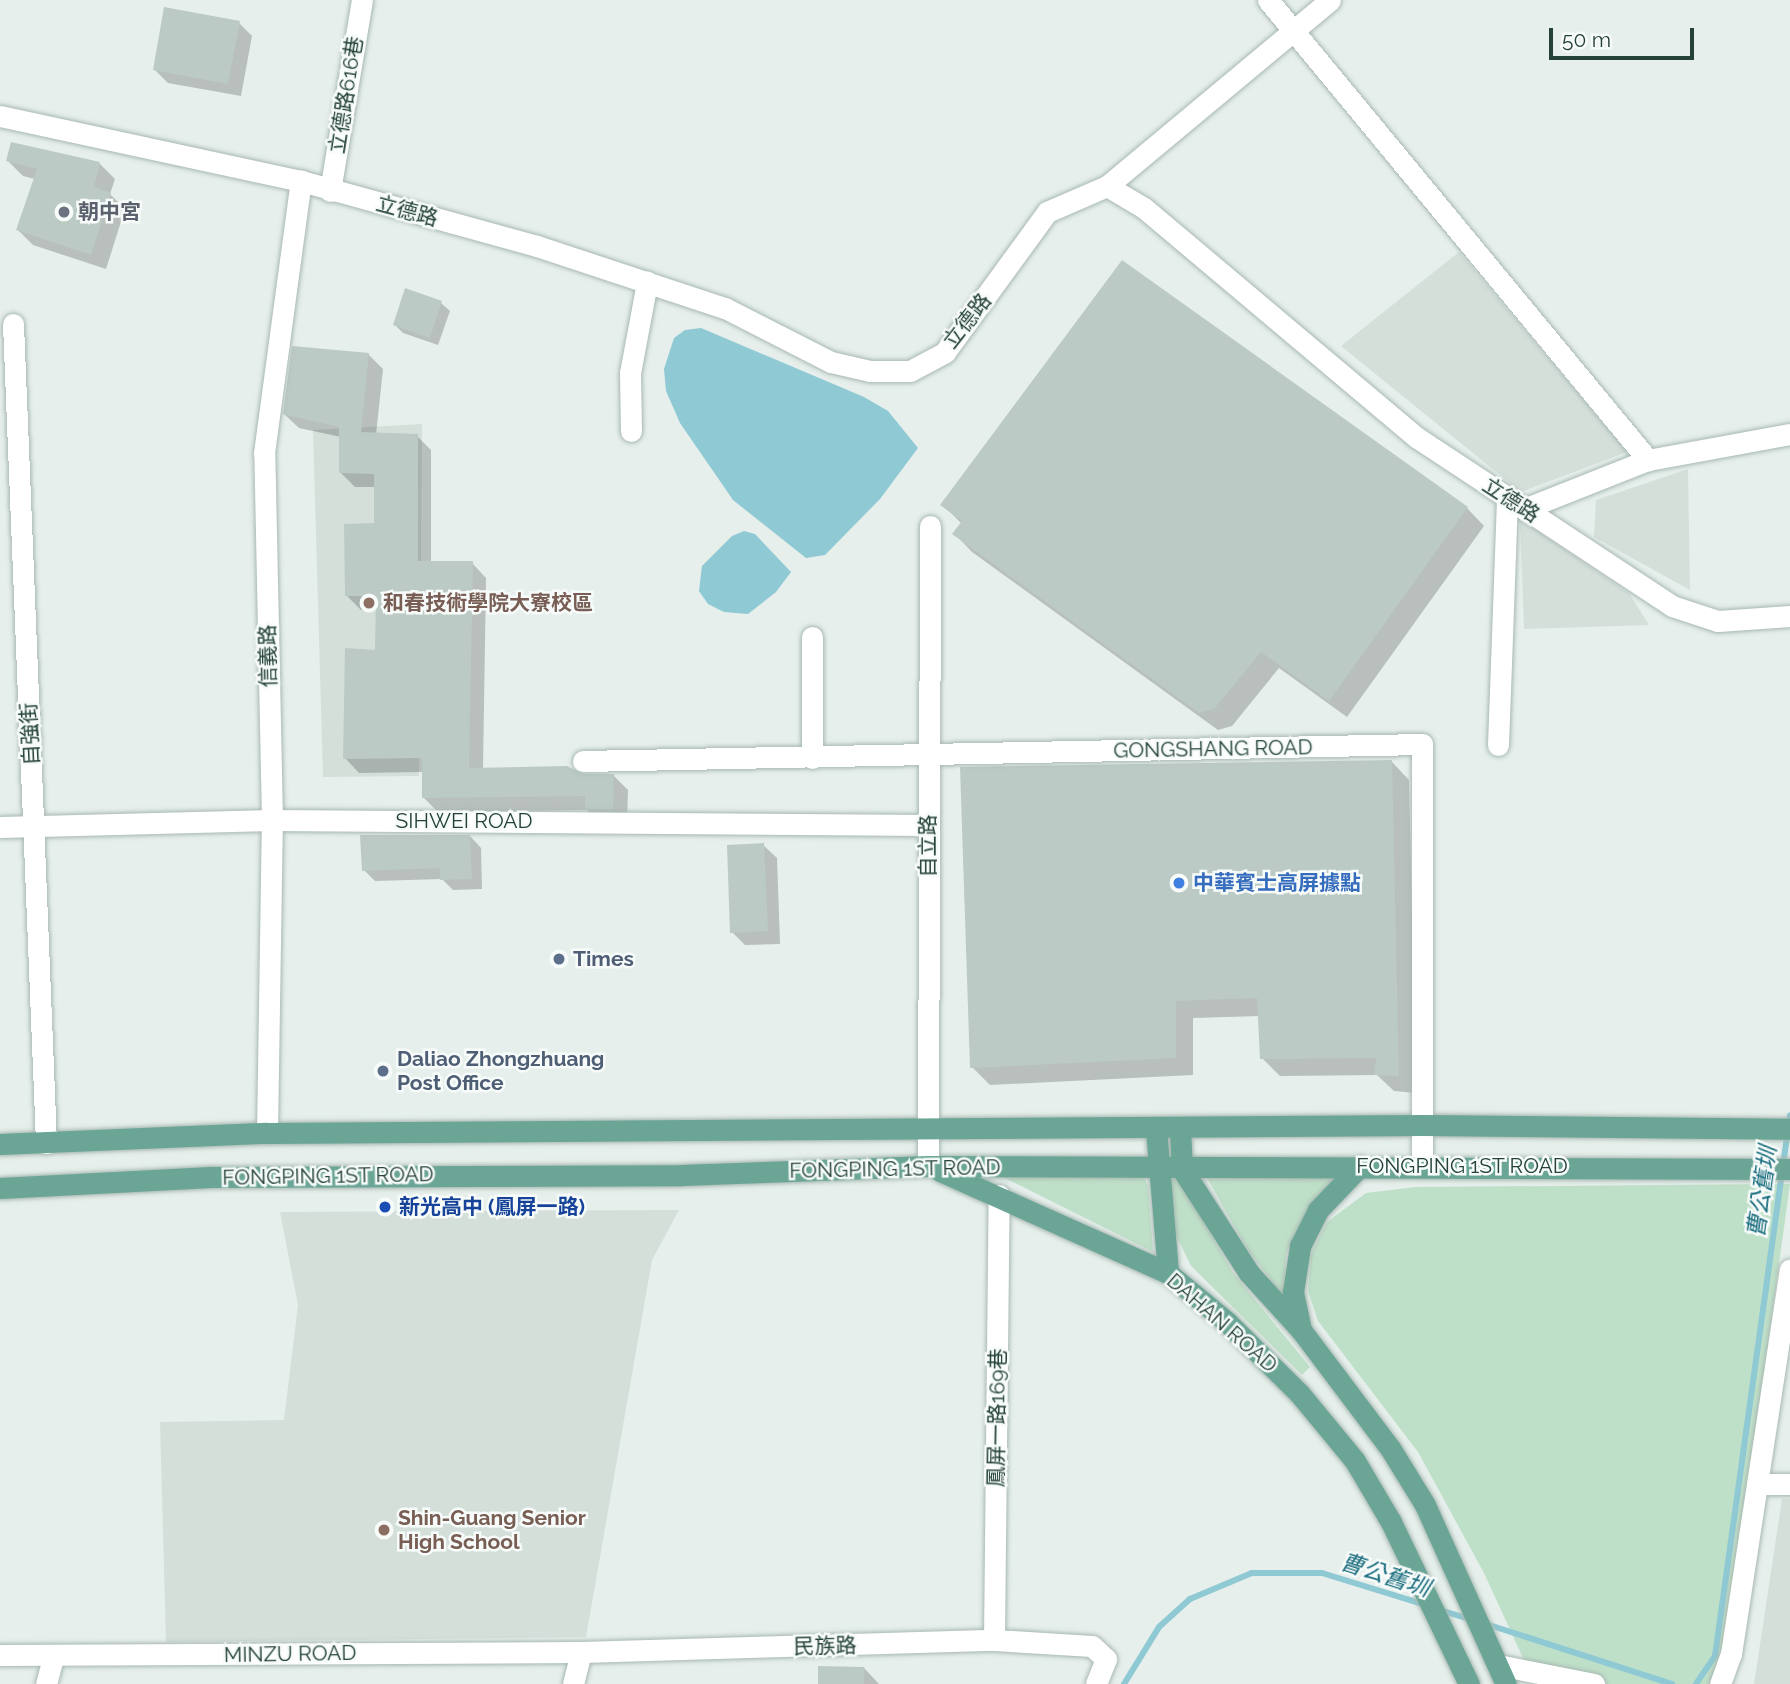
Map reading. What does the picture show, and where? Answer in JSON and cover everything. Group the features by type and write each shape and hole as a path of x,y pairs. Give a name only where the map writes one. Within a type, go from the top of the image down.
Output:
{"main road":[{"name":"FONGPING 1ST ROAD","path":"0,1144 267,1133 928,1131 1424,1125 1781,1129"},
{"path":"1156,1129 1157,1167 1168,1273"},
{"path":"1180,1129 1182,1169 1250,1273 1301,1329 1390,1448 1425,1505 1469,1595 1502,1675"},
{"name":"FONGPING 1ST ROAD","path":"0,1188 211,1177 681,1175 929,1166 1182,1169 1422,1165 1781,1169"},
{"name":"DAHAN ROAD","path":"929,1166 999,1195 1168,1273 1227,1322 1299,1393 1355,1461 1422,1587 1469,1684"},
{"path":"1301,1329 1293,1292 1300,1246 1318,1210 1360,1166"}],"street":[{"name":"立德路616巷","path":"330,191 362,0"},
{"path":"1268,0 1648,460"},
{"path":"1107,186 1330,0"},
{"name":"立德路","path":"0,116 301,181 537,246 725,308 831,362 869,372 910,371 945,352 972,321 1026,235 1047,212 1107,186 1144,208 1416,437 1672,606 1698,618 1718,621 1790,616"},
{"name":"信義路","path":"267,1133 272,820 264,453 301,181"},
{"path":"631,431 630,373 647,282"},
{"name":"自強街","path":"13,324 46,1143"},
{"path":"1498,745 1516,503 1648,460 1790,434"},
{"name":"自立路","path":"929,1166 930,526"},
{"path":"812,637 812,758"},
{"name":"GONGSHANG ROAD","path":"583,761 1422,744 1422,1165"},
{"name":"SIHWEI ROAD","path":"0,827 272,820 928,825"},
{"name":"鳳屏一路169巷","path":"995,1640 999,1195"},
{"path":"1720,1684 1731,1654 1790,1269"},
{"path":"1757,1484 1790,1484"},
{"name":"民族路","path":"581,1652 995,1640 1092,1646 1106,1660 1096,1684"},
{"path":"573,1684 581,1652"},
{"name":"MINZU ROAD","path":"0,1655 53,1658 581,1652"},
{"path":"46,1684 53,1658"},
{"path":"1502,1675 1594,1684"}],"shaded area":[{"path":"1459,252 1627,452 1521,492 1341,346"},
{"name":"和春技術學院大寮校區","path":"422,424 419,776 323,777 313,430"},
{"path":"1688,469 1690,590 1594,537 1596,500"},
{"path":"1520,519 1629,593 1649,625 1524,629"},
{"name":"Shin-Guang Senior High School","path":"679,1210 652,1260 586,1637 166,1642 160,1422 284,1420 298,1305 280,1212"},
{"path":"1782,1499 1790,1499 1790,1684 1754,1684"}],"green space":[{"path":"1211,1175 1338,1175 1308,1208 1296,1230 1286,1254 1284,1297 1248,1250 1207,1178"},
{"path":"1001,1176 1144,1178 1148,1186 1153,1252"},
{"path":"1166,1179 1179,1179 1233,1273 1310,1367 1302,1375 1191,1266 1175,1233"},
{"path":"1790,1184 1721,1684 1535,1684 1484,1573 1418,1452 1318,1321 1308,1291 1311,1254 1327,1222 1366,1193 1415,1187"}],"water":[{"path":"701,328 864,397 888,411 918,448 880,499 825,555 806,558 733,500 680,423 666,391 664,369 674,338 685,330"},
{"path":"744,531 755,534 791,572 776,592 748,614 724,612 708,604 699,591 702,566 732,536"}],"building":[{"path":"164,7 240,21 228,84 153,70"},
{"name":"朝中宮","path":"11,142 100,162 94,187 111,193 91,255 16,230 37,169 6,161"},
{"path":"1122,260 1468,507 1329,701 1261,652 1214,709 1199,713 952,534 962,521 940,505"},
{"path":"405,288 442,301 430,338 393,325"},
{"path":"292,346 369,353 361,432 418,434 418,561 473,561 469,768 567,766 583,774 614,774 613,809 585,809 585,796 422,798 422,758 343,759 345,648 375,650 376,596 345,596 344,524 374,523 374,474 339,473 339,427 283,414"},
{"name":"中華賓士高屏據點","path":"1392,760 1399,1076 1374,1075 1376,1058 1260,1059 1257,998 1176,1001 1176,1058 970,1068 960,767"},
{"path":"360,835 470,835 472,879 440,880 440,868 362,871"},
{"path":"764,843 768,931 730,933 727,845"},
{"path":"818,1666 864,1667 864,1684 818,1684"}],"waterway":[{"name":"曹公舊圳","path":"1696,1684 1715,1656 1790,1115"},
{"name":"曹公舊圳","path":"1124,1684 1159,1627 1190,1599 1252,1573 1322,1573 1426,1605"},
{"name":"曹公舊圳","path":"1440,1610 1470,1619"},
{"name":"曹公舊圳","path":"1483,1623 1672,1684"}],"place":[{"name":"朝中宮","path":"64,212"},
{"name":"和春技術學院大寮校區","path":"369,603"},
{"name":"中華賓士高屏據點","path":"1179,883"},
{"name":"Times","path":"559,959"},
{"name":"Daliao Zhongzhuang Post Office","path":"383,1071"},
{"name":"新光高中 (鳳屏一路)","path":"385,1207"},
{"name":"Shin-Guang Senior High School","path":"384,1530"}]}
